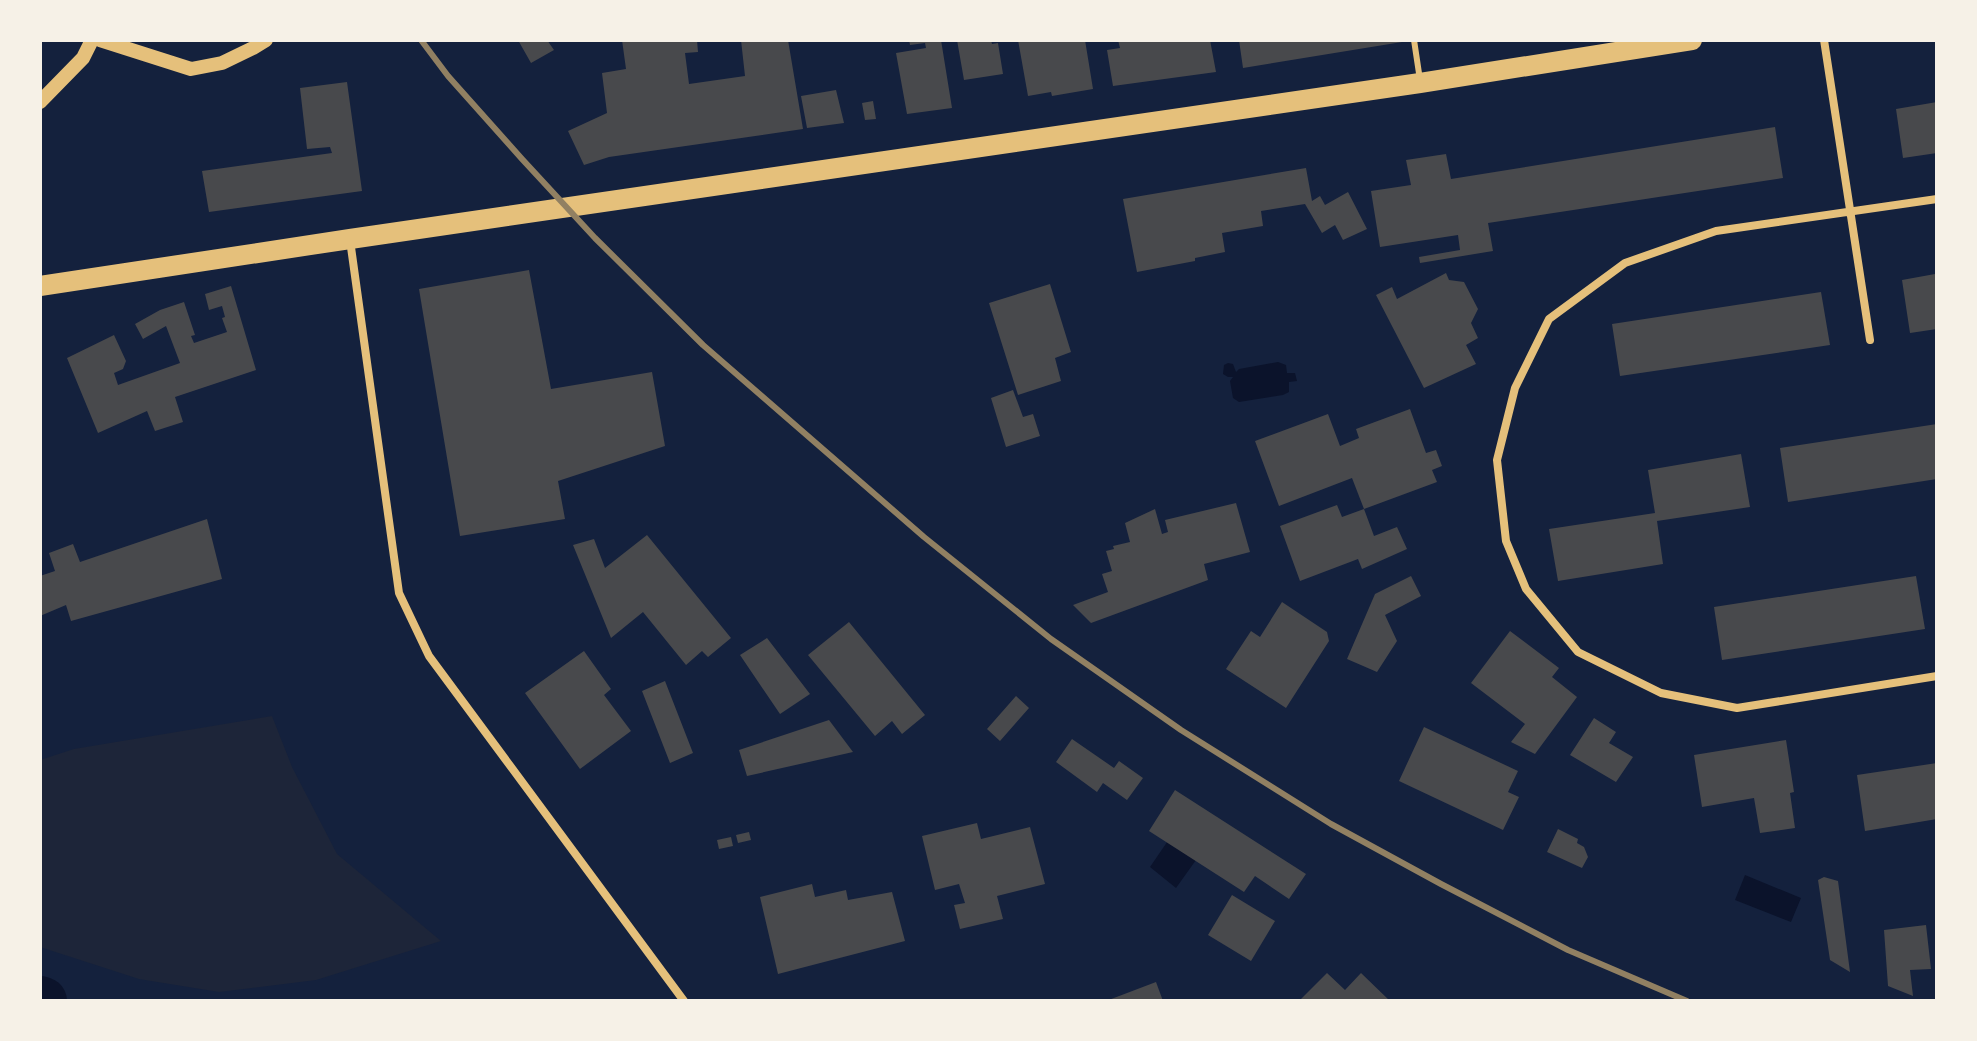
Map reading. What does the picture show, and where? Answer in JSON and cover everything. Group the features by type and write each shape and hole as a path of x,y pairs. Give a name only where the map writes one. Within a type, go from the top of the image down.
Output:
{"main road":[{"path":"40,286 1420,83 1692,40"}],"street":[{"path":"40,102 83,58 92,40"},
{"path":"100,40 191,69 222,63 266,40"},
{"path":"1824,40 1870,340"},
{"path":"1937,199 1716,231 1625,263 1549,319 1515,388 1497,460 1506,541 1526,589 1578,652 1661,693 1737,708 1937,676"},
{"path":"350,239 399,593 429,656 684,1001"}],"lane":[{"path":"1414,40 1420,83"}],"shaded area":[{"path":"1278,362 1286,365 1287,373 1295,373 1297,381 1289,382 1289,392 1239,402 1233,398 1230,381 1233,377 1223,374 1224,365 1233,364 1236,372"},
{"path":"272,716 292,767 337,854 441,941 316,980 219,992 139,979 40,947 40,760 74,749"},
{"path":"1189,810 1216,832 1176,888 1150,867"},
{"path":"1745,875 1801,898 1791,922 1735,900"}],"building":[{"path":"518,40 547,40 554,50 531,63"},
{"path":"622,40 697,40 698,52 685,53 689,84 745,76 741,40 788,40 803,129 609,157 584,165 568,131 607,113 602,73 626,69"},
{"path":"909,40 941,40 952,108 907,114 896,53 926,48 925,43 910,45"},
{"path":"957,40 991,40 992,44 998,43 1003,74 964,80"},
{"path":"1018,40 1085,40 1093,89 1052,96 1051,92 1028,96"},
{"path":"1118,40 1210,40 1216,72 1113,86 1107,50 1120,48"},
{"path":"1239,40 1402,40 1402,42 1243,68"},
{"path":"347,82 362,191 209,212 202,171 332,153 330,147 307,149 300,88"},
{"path":"836,90 844,123 807,128 801,96"},
{"path":"873,101 876,119 865,120 862,103"},
{"path":"1937,102 1937,153 1903,158 1896,109"},
{"path":"1775,127 1783,178 1488,223 1493,251 1420,263 1419,257 1460,250 1458,235 1380,247 1371,191 1411,185 1406,160 1446,154 1451,179"},
{"path":"1306,168 1312,201 1320,196 1325,205 1348,192 1367,229 1343,240 1335,225 1322,233 1305,204 1261,211 1263,226 1222,233 1225,252 1137,272 1123,199"},
{"path":"529,270 551,389 652,372 665,446 558,481 565,519 460,536 419,289"},
{"path":"1446,273 1449,280 1464,282 1478,309 1471,323 1478,338 1466,345 1476,364 1424,388 1376,295 1392,287 1397,299"},
{"path":"1937,274 1937,329 1910,333 1902,280"},
{"path":"1050,284 1071,352 1055,358 1061,381 1018,395 989,303"},
{"path":"231,286 256,370 175,397 183,422 155,431 147,411 98,433 67,358 114,335 126,361 123,369 114,373 118,385 180,363 166,326 143,339 135,324 160,310 184,302 195,335 191,336 194,343 227,332 222,306 209,310 205,294"},
{"path":"1821,292 1830,345 1620,376 1612,324"},
{"path":"1013,390 1023,417 1033,414 1040,436 1006,447 991,398"},
{"path":"1410,409 1426,453 1436,450 1442,466 1432,470 1437,482 1364,509 1352,478 1279,506 1255,441 1328,414 1340,446 1359,438 1356,429"},
{"path":"1937,424 1937,479 1788,502 1780,448"},
{"path":"1741,454 1750,507 1657,521 1663,564 1558,581 1549,529 1655,513 1648,470"},
{"path":"1236,503 1250,552 1204,564 1208,580 1091,623 1073,605 1108,592 1102,574 1112,571 1106,551 1130,542 1125,523 1155,509 1162,534 1168,532 1165,520"},
{"path":"1337,505 1342,517 1364,509 1374,536 1397,527 1407,549 1362,569 1358,559 1300,581 1280,526"},
{"path":"207,519 222,579 71,621 66,605 40,616 40,576 55,571 49,553 73,544 80,562"},
{"path":"647,535 731,638 708,657 702,651 686,665 643,612 611,638 573,545 594,539 605,568"},
{"path":"1411,576 1421,596 1385,615 1397,641 1377,672 1347,659 1375,594"},
{"path":"1916,576 1925,629 1722,660 1714,607"},
{"path":"1282,602 1327,632 1329,641 1286,708 1226,669 1251,631 1260,637"},
{"path":"849,622 925,715 902,734 892,721 875,736 808,655"},
{"path":"1510,631 1559,668 1552,677 1577,697 1535,754 1511,742 1525,724 1471,683"},
{"path":"767,638 810,694 780,714 740,655"},
{"path":"584,651 611,689 604,695 631,731 580,769 525,693"},
{"path":"665,681 693,753 670,763 642,691"},
{"path":"1016,696 1029,708 1000,741 987,729"},
{"path":"1594,718 1616,732 1609,743 1633,757 1616,782 1570,755"},
{"path":"829,720 853,752 747,776 739,750"},
{"path":"1424,727 1518,771 1508,792 1519,797 1503,830 1399,781"},
{"path":"1072,739 1114,768 1119,761 1143,778 1127,800 1103,783 1097,792 1056,762"},
{"path":"1786,740 1794,792 1790,793 1795,828 1760,833 1754,798 1702,807 1694,755"},
{"path":"1937,763 1937,819 1865,831 1857,775"},
{"path":"1175,790 1306,874 1289,899 1255,876 1244,892 1149,831"},
{"path":"977,823 981,839 1030,827 1045,884 997,896 1003,919 960,929 954,905 965,903 959,884 935,890 922,836"},
{"path":"1558,829 1578,839 1577,843 1584,847 1588,857 1582,868 1547,852"},
{"path":"749,832 751,840 738,843 736,835"},
{"path":"731,837 733,846 719,849 717,840"},
{"path":"1824,877 1838,881 1850,972 1830,960 1818,880"},
{"path":"812,884 815,897 846,890 848,900 892,892 905,941 778,974 760,897"},
{"path":"1232,895 1275,921 1251,961 1208,935"},
{"path":"1926,925 1931,969 1910,970 1913,996 1888,986 1884,930"},
{"path":"1327,973 1345,990 1361,973 1390,1001 1299,1001"},
{"path":"1156,982 1163,1001 1106,1001"}],"railway":[{"path":"421,40 448,76 595,238 703,345 924,537 1051,639 1181,730 1331,824 1568,950 1687,1001"}]}
